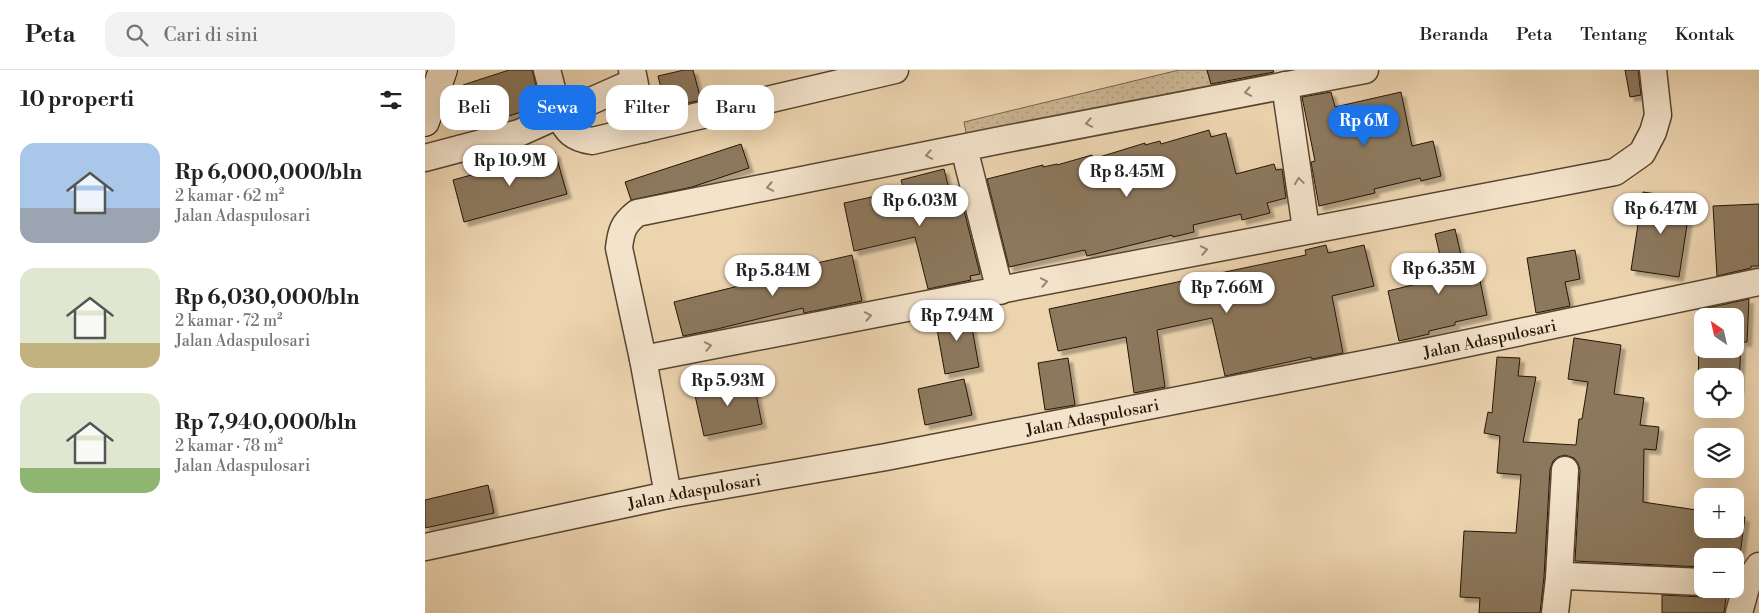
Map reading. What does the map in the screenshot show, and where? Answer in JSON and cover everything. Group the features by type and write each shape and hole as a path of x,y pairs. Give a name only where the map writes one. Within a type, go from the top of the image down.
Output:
{"main road":[{"path":"425,122 443,70"}],"street":[{"path":"547,70 551,85"},
{"path":"688,119 895,70"},
{"path":"669,495 619,248 621,232 627,221 637,213 1365,70"},
{"path":"643,359 1000,291 1306,229 1615,172 1642,153 1653,132 1658,115 1653,70"},
{"path":"596,96 633,76"},
{"path":"1285,85 1306,229"},
{"path":"425,158 527,130"},
{"path":"566,130 580,139 591,141 640,130"},
{"path":"964,148 1000,291"},
{"name":"Jalan Adaspulosari","path":"425,546 669,495 915,452 1430,351 1759,282"},
{"path":"1555,613 1559,578 1565,470"},
{"path":"1559,578 1567,576 1694,582"},
{"path":"1739,613 1750,579"}],"shaded area":[{"path":"1179,70 1207,70 1213,92 968,142 964,122"}],"building":[{"path":"509,70 532,70 536,85 519,85 519,113 509,116 509,85 463,85"},
{"path":"684,70 693,70 698,89 698,101 688,103 688,85 660,85 658,76"},
{"path":"1207,70 1273,70 1274,72 1211,84"},
{"path":"1625,70 1638,70 1641,95 1630,97"},
{"path":"1331,92 1335,107 1401,92 1412,146 1433,141 1441,176 1421,181 1420,178 1374,189 1375,193 1319,206 1311,162 1315,161 1302,97"},
{"path":"1209,130 1211,137 1226,133 1236,174 1274,164 1276,170 1282,169 1286,198 1267,203 1270,213 1242,220 1241,214 1193,225 1194,232 1173,237 1172,235 1087,256 1085,250 1009,267 987,179 1043,165 1043,167 1057,165 1092,155 1093,159 1145,143 1145,145 1160,141 1161,144"},
{"path":"741,144 749,168 692,187 631,200 625,182"},
{"path":"555,152 567,194 464,222 453,180"},
{"path":"944,169 949,189 958,187 980,274 970,276 971,280 928,289 915,237 854,251 844,203 904,190 901,180"},
{"path":"1643,192 1691,199 1679,277 1631,270"},
{"path":"1759,204 1759,266 1751,266 1751,268 1717,276 1713,206"},
{"path":"1455,229 1464,268 1477,266 1487,315 1455,322 1455,325 1429,331 1429,334 1399,341 1388,291 1445,277 1435,234"},
{"path":"1326,245 1328,253 1364,245 1374,286 1332,296 1343,353 1312,359 1311,357 1225,376 1212,318 1157,330 1165,387 1134,393 1126,337 1058,351 1049,309 1306,255 1305,250"},
{"path":"1575,250 1580,279 1565,282 1570,306 1536,313 1527,258"},
{"path":"852,255 862,301 804,313 803,308 683,336 674,302 795,272 795,268"},
{"path":"1749,299 1747,342 1744,342 1744,308 1707,308"},
{"path":"969,311 979,367 945,374 935,318"},
{"path":"1574,338 1621,345 1614,394 1644,398 1640,425 1659,427 1656,450 1644,449 1643,502 1694,510 1694,538 1742,538 1741,548 1694,548 1694,567 1575,561 1580,470 1574,458 1565,455 1553,461 1550,469 1540,613 1479,613 1480,598 1460,597 1464,531 1516,533 1521,475 1497,473 1500,436 1484,433 1488,412 1492,413 1497,357 1520,358 1518,376 1536,377 1523,442 1576,445 1579,419 1582,419 1588,382 1568,379"},
{"path":"1068,358 1075,405 1045,410 1038,363"},
{"path":"1699,358 1740,358 1740,368 1698,368"},
{"path":"753,378 762,424 704,436 694,391"},
{"path":"964,379 972,415 925,425 918,389"},
{"path":"488,485 494,513 425,528 425,500"},
{"path":"1662,595 1726,598 1724,613 1662,613"}]}
